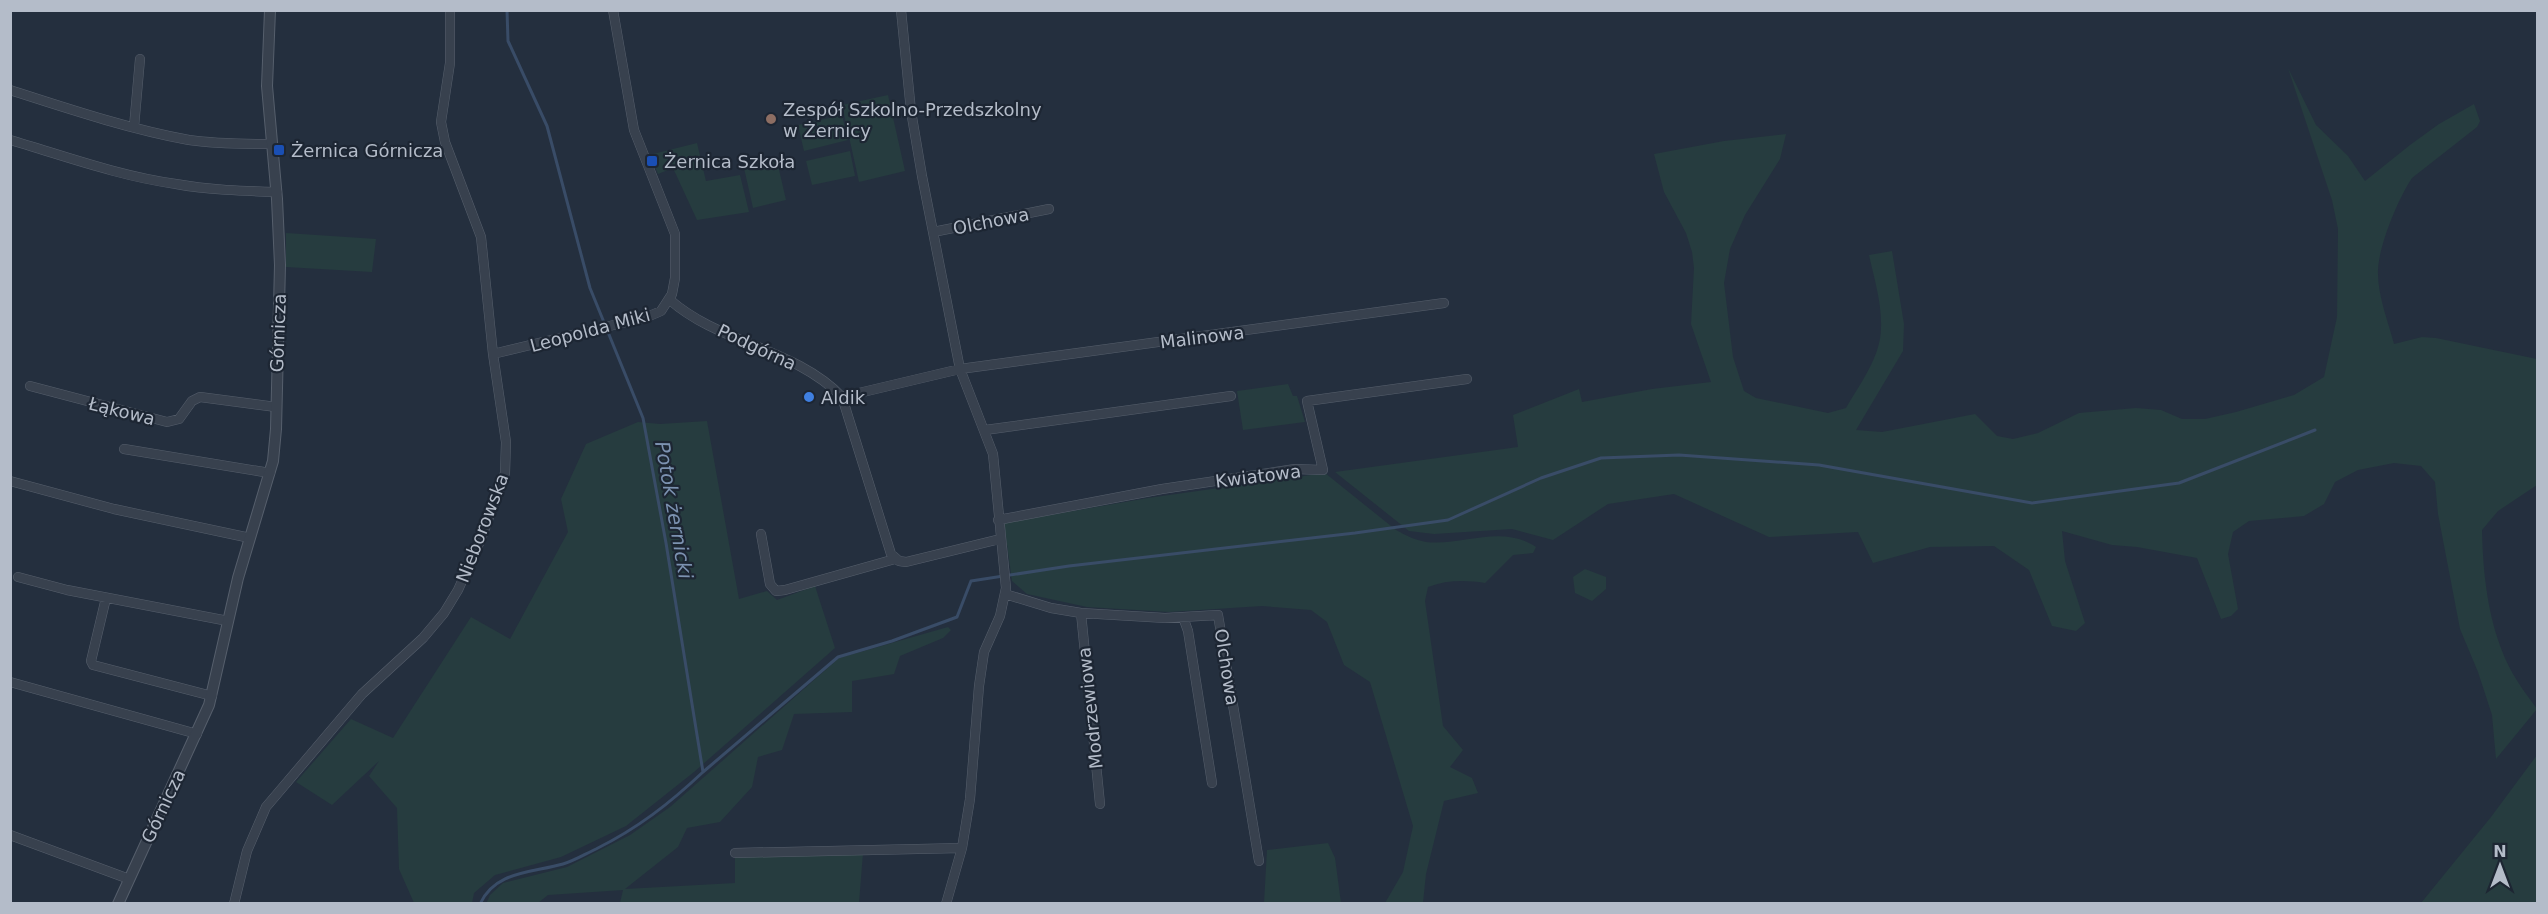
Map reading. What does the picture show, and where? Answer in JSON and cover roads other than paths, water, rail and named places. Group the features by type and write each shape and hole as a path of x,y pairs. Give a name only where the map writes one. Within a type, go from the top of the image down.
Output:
{"street":[{"name":"Górnicza","path":"118,903 197,734 212,696 228,621 270,473 276,436 280,265 277,192 267,75 270,10"},
{"name":"Nieborowska","path":"234,903 247,851 266,807 362,694 435,624 458,590 505,474 506,442 493,354 480,231 445,142 441,122 450,63 450,10"},
{"name":"Leopolda Miki","path":"493,354 607,328 655,314 670,300 675,278 674,227 645,162 634,130 613,10"},
{"name":"Olchowa","path":"901,10 911,111 960,369 993,454 1005,594 1000,616 984,652 970,799 962,848 946,903"},
{"path":"134,127 140,59"},
{"path":"10,90 134,127 190,140 229,144 272,144"},
{"path":"10,140 125,174 174,184 221,190 277,192"},
{"name":"Olchowa","path":"933,232 1049,210"},
{"name":"Podgórna","path":"670,300 690,316 816,375 842,397"},
{"name":"Malinowa","path":"960,369 1444,303"},
{"path":"895,559 891,554 842,397 960,369"},
{"name":"Kwiatowa","path":"998,520 1184,486 1295,469 1323,470 1306,401 1467,379"},
{"name":"Łąkowa","path":"30,386 167,422 179,419 192,401 200,397 276,407"},
{"path":"985,430 1231,396"},
{"path":"124,449 270,473"},
{"path":"10,482 114,509 250,538"},
{"path":"761,534 770,584 776,591 895,559 906,562 1000,539"},
{"path":"18,577 106,598 228,621"},
{"name":"Olchowa","path":"1005,594 1051,608 1081,613 1183,617 1218,615 1259,861"},
{"path":"106,598 91,661 93,665 212,696"},
{"name":"Modrzewiowa","path":"1081,613 1100,804"},
{"path":"1183,617 1188,631 1212,783"},
{"path":"10,682 197,734"},
{"path":"10,835 129,879"},
{"path":"735,853 962,848"}],"waterway":[{"name":"Potok żernicki","path":"480,904 487,893 504,879 567,863 626,833 678,795 703,772 643,418 590,288 547,126 508,41 507,10"},
{"path":"703,772 838,657 892,641 957,617 971,581 1069,566 1448,520 1541,478 1601,458 1679,455 1819,465 2032,503 2179,483 2315,430"}],"place":[{"name":"Zespół Szkolno-Przedszkolny w Żernicy","path":"771,119"},
{"name":"Żernica Górnicza","path":"279,150"},
{"name":"Żernica Szkoła","path":"652,161"},
{"name":"Aldik","path":"809,397"}]}
